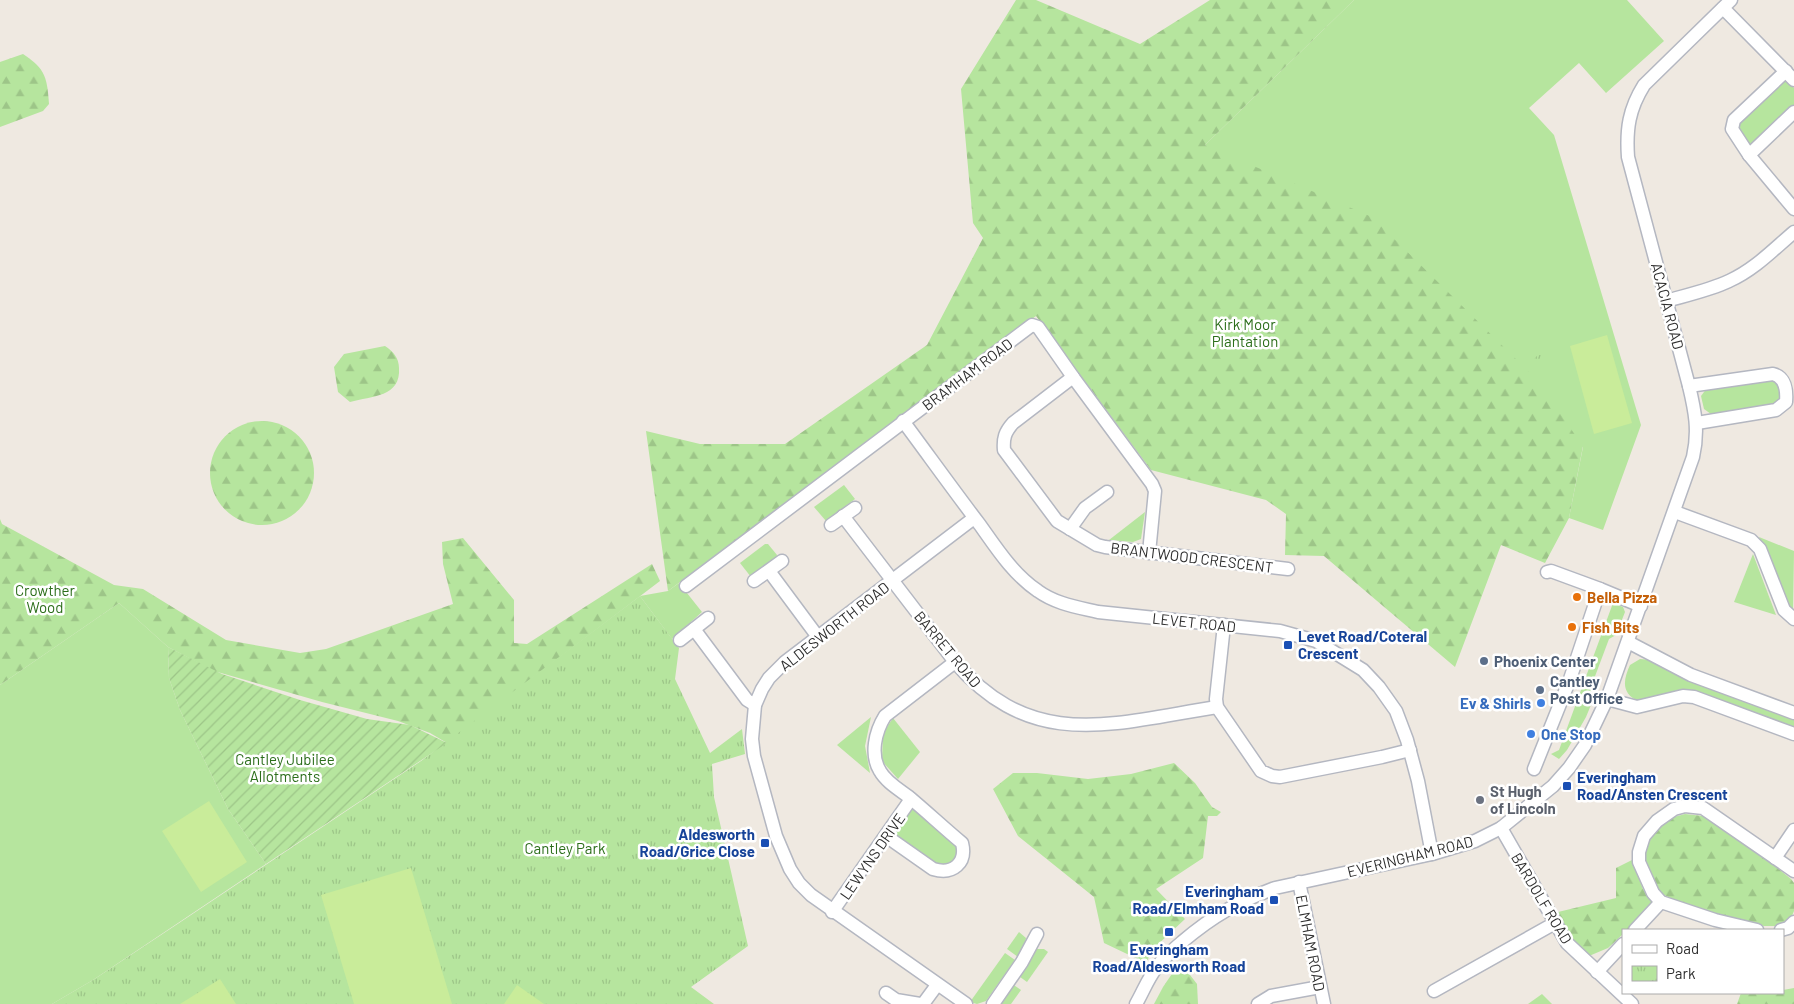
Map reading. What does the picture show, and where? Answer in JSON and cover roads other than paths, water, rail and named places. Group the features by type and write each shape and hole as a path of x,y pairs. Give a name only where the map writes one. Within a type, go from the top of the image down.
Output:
{"street":[{"path":"1727,4 1790,76 1734,120 1732,130 1734,135 1794,209"},
{"name":"ACACIA ROAD","path":"1628,642 1693,457 1697,423 1689,386 1628,157 1626,137 1634,100 1644,85 1727,4"},
{"path":"1750,155 1794,112"},
{"path":"1666,301 1734,279 1792,237"},
{"name":"BRAMHAM ROAD","path":"686,586 1032,325 1038,327 1152,484 1155,491 1150,553"},
{"path":"1689,386 1773,374 1780,377 1784,382 1787,396 1786,402 1776,410 1697,423"},
{"name":"BRANTWOOD CRESCENT","path":"1073,377 1012,423 1005,432 1003,441 1004,450 1057,521 1097,545 1288,569"},
{"name":"LEVET ROAD","path":"904,421 974,518 1020,576 1039,592 1070,606 1098,612 1280,631 1316,641 1362,670 1379,687 1396,711 1410,750 1432,854"},
{"path":"1070,529 1085,508 1106,492"},
{"path":"831,524 856,508"},
{"path":"1675,512 1756,543 1784,610 1794,619"},
{"name":"BARRET ROAD","path":"843,516 955,662 972,681 1008,707 1027,716 1058,724 1083,725 1114,723 1217,707"},
{"name":"ALDESWORTH ROAD","path":"966,1004 832,912 798,882 781,851 754,756 752,739 755,706 762,689 769,678 785,662 974,518"},
{"path":"754,582 782,561"},
{"path":"769,571 818,637"},
{"path":"1547,572 1600,589 1641,606"},
{"path":"1534,769 1570,679 1600,589"},
{"path":"680,640 708,618"},
{"path":"1224,625 1216,699 1217,707 1261,770 1272,776 1280,777 1382,758 1410,750"},
{"path":"694,629 747,700 755,706"},
{"path":"1628,642 1691,675 1794,713"},
{"name":"EVERINGHAM ROAD","path":"1136,1004 1156,968 1166,956 1224,910 1252,897 1299,882 1432,854 1475,841 1501,828 1553,786 1569,768 1585,745 1607,699 1628,642"},
{"path":"886,836 940,871 949,870 957,866 962,859 964,852 962,843 885,778 876,763 876,737 879,725 885,716 955,662"},
{"path":"1607,699 1638,707 1683,696 1694,697 1794,734"},
{"name":"LEWYNS DRIVE","path":"832,912 911,799"},
{"path":"1753,929 1714,920 1661,902 1653,893 1639,862 1639,852 1644,836 1658,820 1674,809 1685,806 1703,808 1794,871"},
{"name":"BARDOLF ROAD","path":"1501,828 1567,943 1632,1004"},
{"path":"1775,858 1794,830"},
{"name":"ELMHAM ROAD","path":"1299,882 1324,1004"},
{"path":"1636,929 1661,902"},
{"path":"1784,929 1794,922"},
{"path":"1434,991 1555,923"},
{"path":"993,1004 1022,962 1037,934"},
{"path":"1597,972 1622,945"},
{"path":"886,993 896,1000 921,1004 937,985"},
{"path":"1258,1004 1271,996 1320,987"}],"place":[{"name":"Bella Pizza","path":"1577,597"},
{"name":"Fish Bits","path":"1572,627"},
{"name":"Levet Road/Coteral Crescent","path":"1288,645"},
{"name":"Phoenix Center","path":"1484,661"},
{"name":"Cantley Post Office","path":"1540,690"},
{"name":"Ev & Shirls","path":"1541,703"},
{"name":"One Stop","path":"1531,734"},
{"name":"Everingham Road/Ansten Crescent","path":"1567,786"},
{"name":"St Hugh of Lincoln","path":"1480,800"},
{"name":"Aldesworth Road/Grice Close","path":"765,843"},
{"name":"Everingham Road/Elmham Road","path":"1274,900"},
{"name":"Everingham Road/Aldesworth Road","path":"1169,932"}],"park label":[{"name":"Kirk Moor Plantation","path":"1245,332"},
{"name":"Crowther Wood","path":"45,598"},
{"name":"Cantley Jubilee Allotments","path":"285,768"},
{"name":"Cantley Park","path":"565,848"}]}
